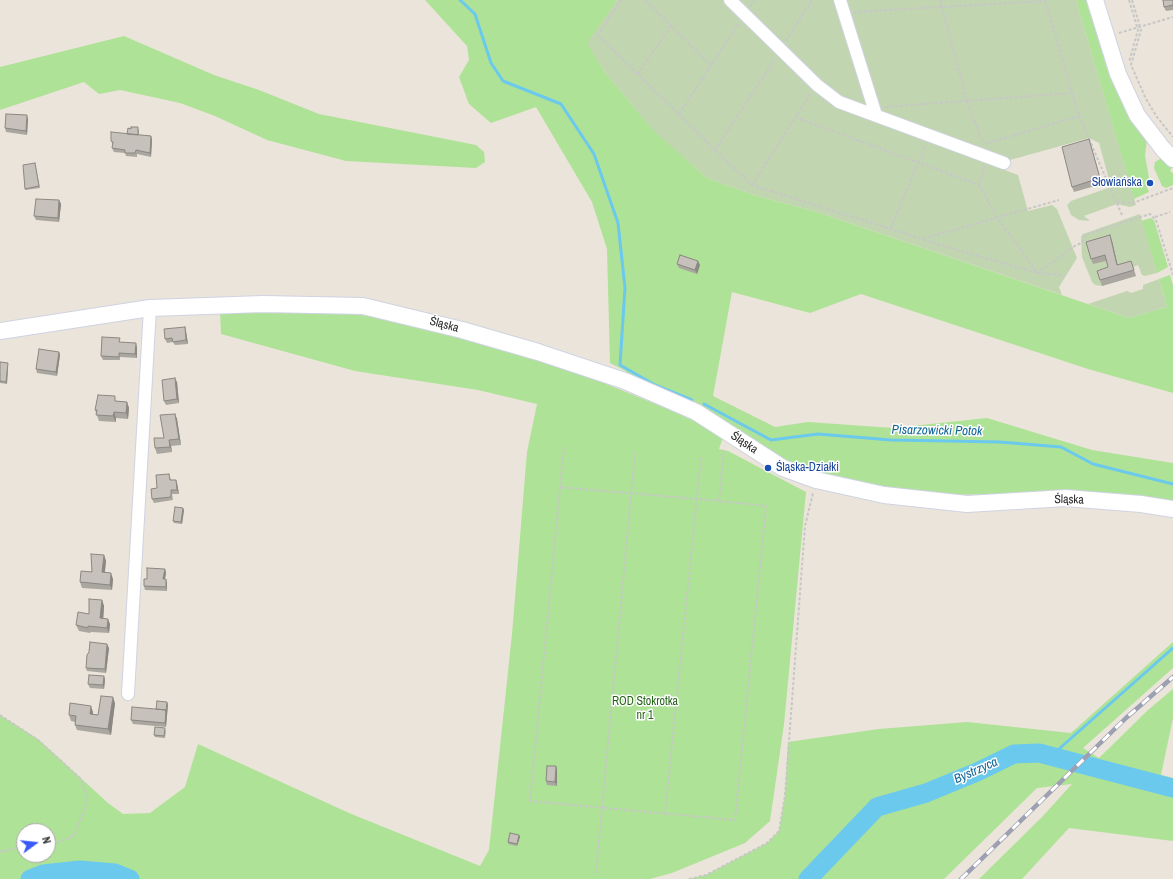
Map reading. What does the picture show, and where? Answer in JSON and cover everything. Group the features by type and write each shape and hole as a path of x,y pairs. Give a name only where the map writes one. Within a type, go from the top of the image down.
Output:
{"street":[{"path":"730,0 817,85 840,102 874,111 929,136 1004,163"},
{"path":"840,0 874,111"},
{"path":"1095,0 1118,74 1137,115 1162,149 1173,159"},
{"name":"Śląska","path":"0,331 150,308 263,304 363,306 455,328 538,352 625,381 696,412 774,462 816,480 884,495 967,504 1066,498 1141,504 1173,509"},
{"path":"128,694 150,308"}],"path":[{"path":"621,0 598,35 715,150 752,184 922,239 1038,273 1061,275"},
{"path":"644,0 711,65"},
{"path":"679,114 754,0"},
{"path":"715,150 812,0"},
{"path":"940,0 967,101 984,144 987,157 979,185"},
{"path":"843,12 1045,0 1071,93 1079,116 1122,215"},
{"path":"1130,0 1138,27 1141,30 1131,65 1146,99 1157,117 1173,137"},
{"path":"1118,33 1173,17"},
{"path":"638,74 671,26"},
{"path":"1117,27 1120,40"},
{"path":"1126,59 1128,65 1138,27"},
{"path":"752,184 817,85"},
{"path":"874,111 967,101 1071,93"},
{"path":"984,144 1079,116"},
{"path":"795,118 979,185 997,218 1038,273"},
{"path":"891,228 929,136"},
{"path":"1117,202 1133,203 1173,188"},
{"path":"922,239 1059,200"},
{"path":"1038,273 1082,242 1085,236 1150,214 1155,216 1170,212"},
{"path":"1155,216 1173,275"},
{"path":"560,487 766,506 735,820 530,801 560,487 564,447"},
{"path":"719,501 724,450"},
{"path":"596,873 635,452"},
{"path":"665,814 701,458"},
{"path":"690,879 706,875 760,847 779,832 785,796 805,526 816,480"},
{"path":"0,715 38,740 81,779 88,799 74,836 56,843"},
{"path":"0,852 16,848"}],"green space":[{"path":"425,0 617,0 588,43 604,71 650,126 707,178 754,195 817,212 1129,318 1167,307 1159,279 1170,275 1173,285 1173,393 1088,369 861,294 810,313 732,292 713,396 775,427 808,422 893,428 987,418 1092,450 1173,463 1173,501 1116,493 930,495 874,487 813,473 782,461 692,400 626,375 626,371 610,363 607,249 592,202 536,107 491,123 469,104 459,77 469,60 467,46"},
{"path":"617,0 1076,0 1136,205 1130,207 1117,204 1084,216 1090,221 1079,220 1071,215 1067,205 1071,201 1111,187 1099,143 1089,138 1010,160 1006,159 1002,169 1018,175 1028,211 1052,205 1057,209 1077,258 1059,287 1062,295 817,212 754,195 707,178 653,130 604,71 587,43"},
{"path":"1076,0 1088,0 1112,79 1121,100 1147,140 1145,155 1149,178 1148,184 1146,185 1149,192 1134,199"},
{"path":"124,36 214,75 259,90 319,114 476,145 484,152 485,162 476,168 346,161 267,140 215,116 180,103 120,90 99,94 84,82 0,110 0,67"},
{"path":"1163,157 1173,167 1170,170 1173,174 1173,185 1166,188 1162,186 1154,168 1155,162"},
{"path":"1140,214 1157,273 1145,276 1142,275 1138,265 1133,267 1136,276 1102,286 1095,285 1092,282 1082,257 1081,237 1083,234"},
{"path":"1151,218 1154,220 1168,267 1157,273 1141,221"},
{"path":"1159,279 1167,307 1129,318 1088,304 1127,291 1131,293 1143,289 1143,285"},
{"name":"ROD Stokrotka nr 1","path":"220,311 345,313 389,319 490,345 589,377 668,409 705,426 723,437 719,449 728,451 806,492 784,724 770,821 745,843 672,873 650,879 0,879 0,715 38,739 108,803 123,814 150,813 185,787 198,744 349,813 480,866 489,850 512,634 527,452 537,404 478,390 355,371 221,334"},
{"path":"1173,642 1173,668 1083,748 1099,758 1148,710 1173,689 1173,718 1161,775 1173,778 1173,841 1069,828 1022,879 979,879 1042,817 1072,784 1037,788 944,879 689,879 706,875 767,843 779,831 785,795 788,742 879,729 967,722 1071,733"}],"building":[{"path":"1163,0 1173,0 1173,5 1164,7"},
{"path":"6,114 27,115 26,131 5,128"},
{"path":"131,127 138,127 138,135 127,134 128,128 131,129"},
{"path":"111,132 151,136 150,153 136,150 135,153 125,153 125,150 112,148 113,142 111,141"},
{"path":"1089,139 1100,178 1072,187 1062,147"},
{"path":"35,163 39,186 25,189 23,165"},
{"path":"36,199 59,200 58,218 34,216"},
{"path":"1110,235 1117,265 1131,261 1134,270 1100,280 1097,271 1108,267 1105,255 1091,259 1086,242"},
{"path":"680,255 698,261 695,270 677,264"},
{"path":"185,327 186,340 173,342 172,338 165,339 164,329"},
{"path":"102,337 120,338 119,342 136,343 135,354 119,353 119,357 101,356"},
{"path":"39,349 59,352 56,372 36,369"},
{"path":"0,362 8,363 6,382 0,381"},
{"path":"175,378 177,399 164,401 162,380"},
{"path":"98,395 115,396 115,401 127,402 126,413 114,412 113,416 96,415 97,410 95,410"},
{"path":"175,414 179,439 169,440 170,447 155,448 154,438 164,438 160,415"},
{"path":"169,474 170,480 176,480 177,490 171,490 171,497 152,499 151,489 157,488 156,475"},
{"path":"175,507 183,508 181,522 173,521"},
{"path":"91,554 104,555 102,572 111,573 110,585 80,582 81,571 92,572"},
{"path":"147,568 165,569 163,579 166,579 166,587 144,586 144,579 147,579"},
{"path":"89,599 102,600 100,618 108,619 107,628 88,626 88,628 76,625 78,612 89,614"},
{"path":"90,642 107,644 105,669 86,668"},
{"path":"89,675 104,676 103,685 88,684"},
{"path":"101,696 113,697 108,729 75,725 76,716 69,715 70,703 91,706 90,714 98,715"},
{"path":"157,701 167,702 166,712 166,710 156,709"},
{"path":"132,707 166,710 165,723 131,720"},
{"path":"155,727 165,728 164,736 154,735"},
{"path":"547,766 556,766 555,782 546,781"},
{"path":"510,833 519,835 517,844 508,842"}],"waterway":[{"name":"Pisarzowicki Potok","path":"460,0 475,14 491,63 503,81 561,104 594,154 618,223 625,288 620,365 655,385 692,400"},
{"name":"Pisarzowicki Potok","path":"704,404 771,440 818,434 891,440 1000,442 1061,447 1093,464 1173,484"},
{"name":"Pisarzowicki Potok","path":"1051,756 1173,648"},
{"name":"Bystrzyca","path":"808,879 877,807 926,793 977,772 1014,754 1039,753 1173,788"},
{"name":"Bystrzyca","path":"30,879 43,874 80,870 115,873 130,879"}],"railway":[{"path":"961,879 1126,718 1173,677"}],"place":[{"name":"Słowiańska","path":"1150,183"},
{"name":"Śląska-Działki","path":"768,468"}]}
